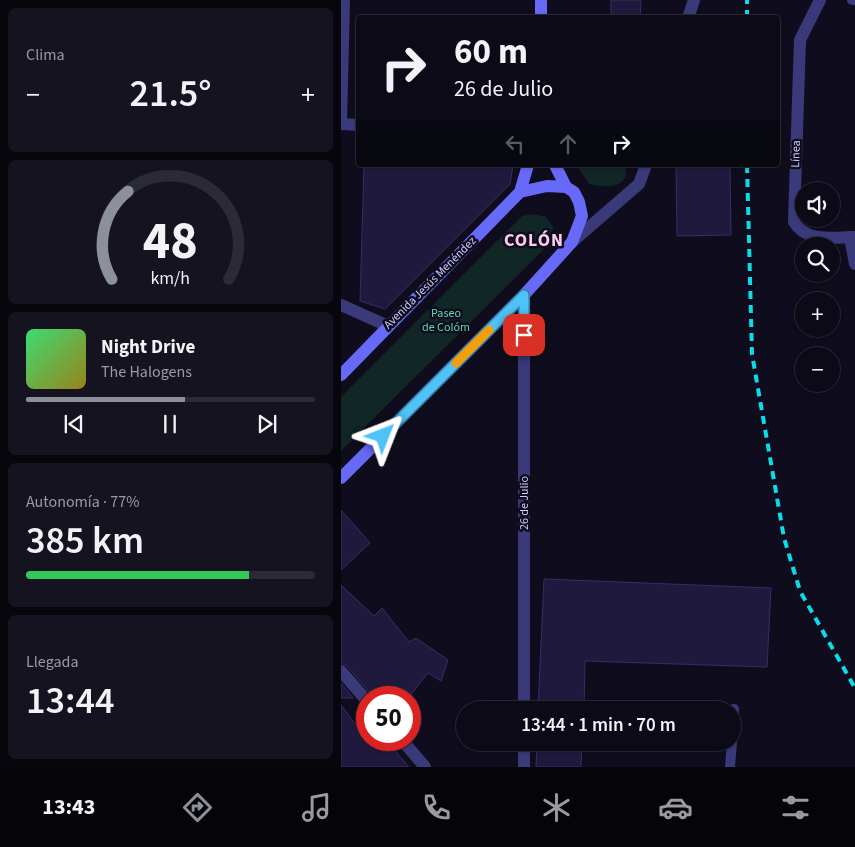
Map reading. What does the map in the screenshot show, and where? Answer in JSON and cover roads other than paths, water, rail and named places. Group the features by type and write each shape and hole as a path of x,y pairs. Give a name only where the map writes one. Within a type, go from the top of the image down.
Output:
{"main road":[{"path":"541,0 541,15"},
{"path":"527,167 520,192 547,186 566,187"},
{"path":"341,478 524,295 572,242 582,216 579,202 573,192 566,187 556,167"},
{"name":"Avenida Jesús Menéndez","path":"341,375 520,192"}],"street":[{"path":"344,0 341,124 356,125"},
{"path":"689,15 693,0"},
{"name":"Línea","path":"820,0 800,40 794,222 799,232 810,237 853,237 855,264"},
{"path":"572,242 639,184 645,167"},
{"name":"26 de Julio","path":"524,295 524,701"},
{"path":"341,305 388,326"},
{"path":"341,671 356,688"},
{"path":"411,751 425,767"},
{"path":"523,767 524,751"}],"lane":[{"path":"730,767 731,751"}],"railway":[{"path":"747,0 747,15"},
{"path":"747,167 752,354 784,538 800,591 855,688"}],"district":[{"name":"COLÓN","path":"534,240"}],"park label":[{"name":"Paseo de Colóm","path":"446,320"}]}
